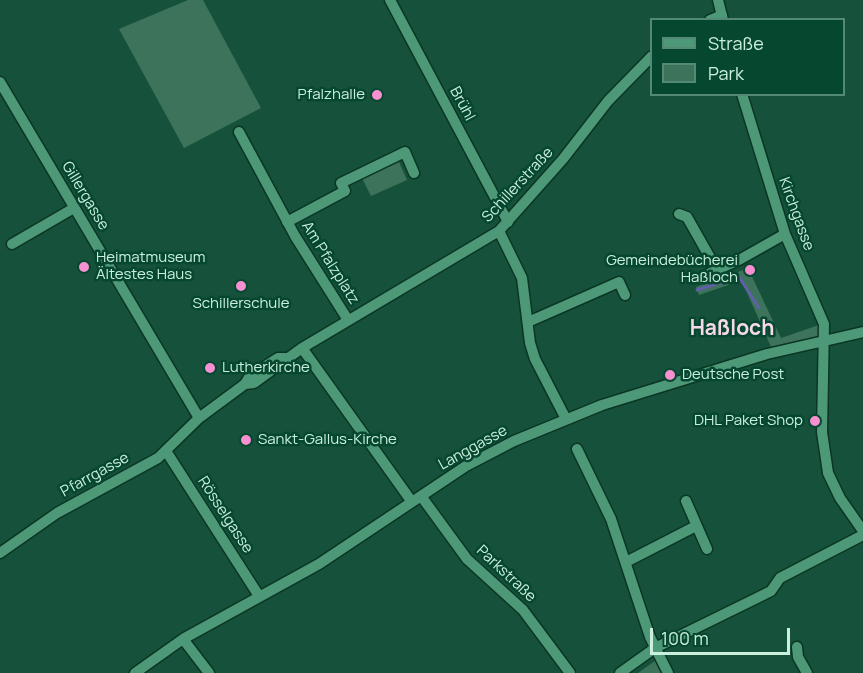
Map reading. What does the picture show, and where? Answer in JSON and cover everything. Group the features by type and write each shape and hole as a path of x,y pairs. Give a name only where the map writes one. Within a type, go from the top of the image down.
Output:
{"street":[{"name":"Brühl","path":"390,0 508,222"},
{"path":"718,0 722,17"},
{"name":"Schillerstraße","path":"199,418 245,384 254,383 282,365 287,358 302,348 499,231 567,153 608,101 650,57"},
{"name":"Gillergasse","path":"0,82 199,418"},
{"name":"Kirchgasse","path":"743,96 785,234 824,324 826,341 822,432 825,459 834,488 863,533"},
{"name":"Am Pfalzplatz","path":"239,132 287,222 348,320"},
{"name":"Am Pfalzplatz","path":"287,222 345,191 341,183 405,152 414,173"},
{"path":"12,244 74,208"},
{"path":"679,214 687,218 713,272 785,234"},
{"path":"499,231 522,278 535,359 566,419"},
{"path":"528,322 619,282 625,295"},
{"name":"Langgasse","path":"135,673 183,639 319,564 473,462 602,405 767,354 863,332"},
{"name":"Parkstraße","path":"302,348 416,499 467,560 523,610 570,673"},
{"name":"Pfarrgasse","path":"0,553 57,513 158,458 199,418"},
{"path":"577,449 611,519 655,648 669,673"},
{"name":"Rösselgasse","path":"166,451 259,596"},
{"path":"686,501 707,549"},
{"path":"626,562 696,526"},
{"path":"620,673 655,648 771,591 780,578 863,533"},
{"path":"183,639 209,673"},
{"path":"797,647 798,657 807,673"}],"green space":[{"path":"188,0 203,0 261,108 184,148 119,29"},
{"path":"399,162 407,180 371,196 362,178"},
{"path":"748,268 781,338 819,325 822,338 772,349 738,272"},
{"path":"734,273 737,282 699,295 696,287"},
{"path":"655,661 662,673 638,673"}],"waterway":[{"path":"697,290 739,277 759,308"}],"place":[{"name":"Pfalzhalle","path":"377,95"},
{"name":"Heimatmuseum Ältestes Haus","path":"84,267"},
{"name":"Gemeindebücherei Haßloch","path":"750,270"},
{"name":"Schillerschule","path":"241,286"},
{"name":"Lutherkirche","path":"210,368"},
{"name":"Deutsche Post","path":"670,375"},
{"name":"DHL Paket Shop","path":"815,421"},
{"name":"Sankt-Gallus-Kirche","path":"246,440"}],"district":[{"name":"Haßloch","path":"732,329"}]}
